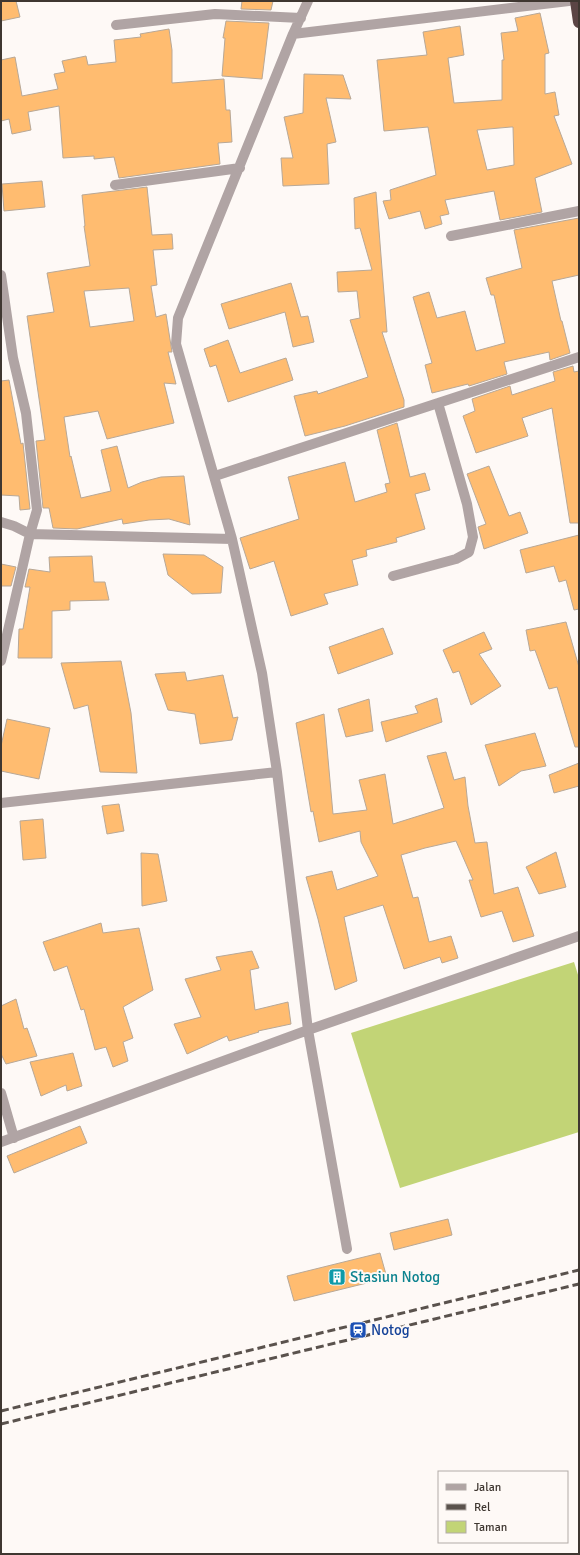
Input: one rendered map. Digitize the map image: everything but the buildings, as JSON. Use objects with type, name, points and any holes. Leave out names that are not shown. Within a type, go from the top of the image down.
[{"type":"highway","points":[[575,4],[579,22]]},
{"type":"street","points":[[308,1],[293,34],[178,318],[176,344],[232,539],[262,673],[277,772],[308,1030],[347,1249]]},
{"type":"street","points":[[293,34],[575,4]]},
{"type":"street","points":[[116,25],[215,14],[301,18]]},
{"type":"street","points":[[115,185],[240,168]]},
{"type":"street","points":[[451,236],[579,211]]},
{"type":"street","points":[[1,275],[13,358],[26,413],[38,510],[30,534],[1,661]]},
{"type":"street","points":[[215,476],[579,357]]},
{"type":"street","points":[[393,576],[456,559],[469,552],[473,537],[467,504],[438,403]]},
{"type":"street","points":[[1,522],[14,526],[30,534],[232,539]]},
{"type":"street","points":[[1,803],[277,772]]},
{"type":"street","points":[[1,1142],[308,1030],[579,936]]},
{"type":"street","points":[[1,1093],[14,1138]]},
{"type":"green space","points":[[574,962],[579,978],[579,1132],[400,1188],[351,1033]]},
{"type":"railway","points":[[1,1411],[579,1270]]},
{"type":"railway","points":[[1,1424],[579,1284]]},
{"type":"place","name":"Stasiun Notog","points":[[337,1277]]},
{"type":"place","name":"Notog","points":[[358,1330]]}]
